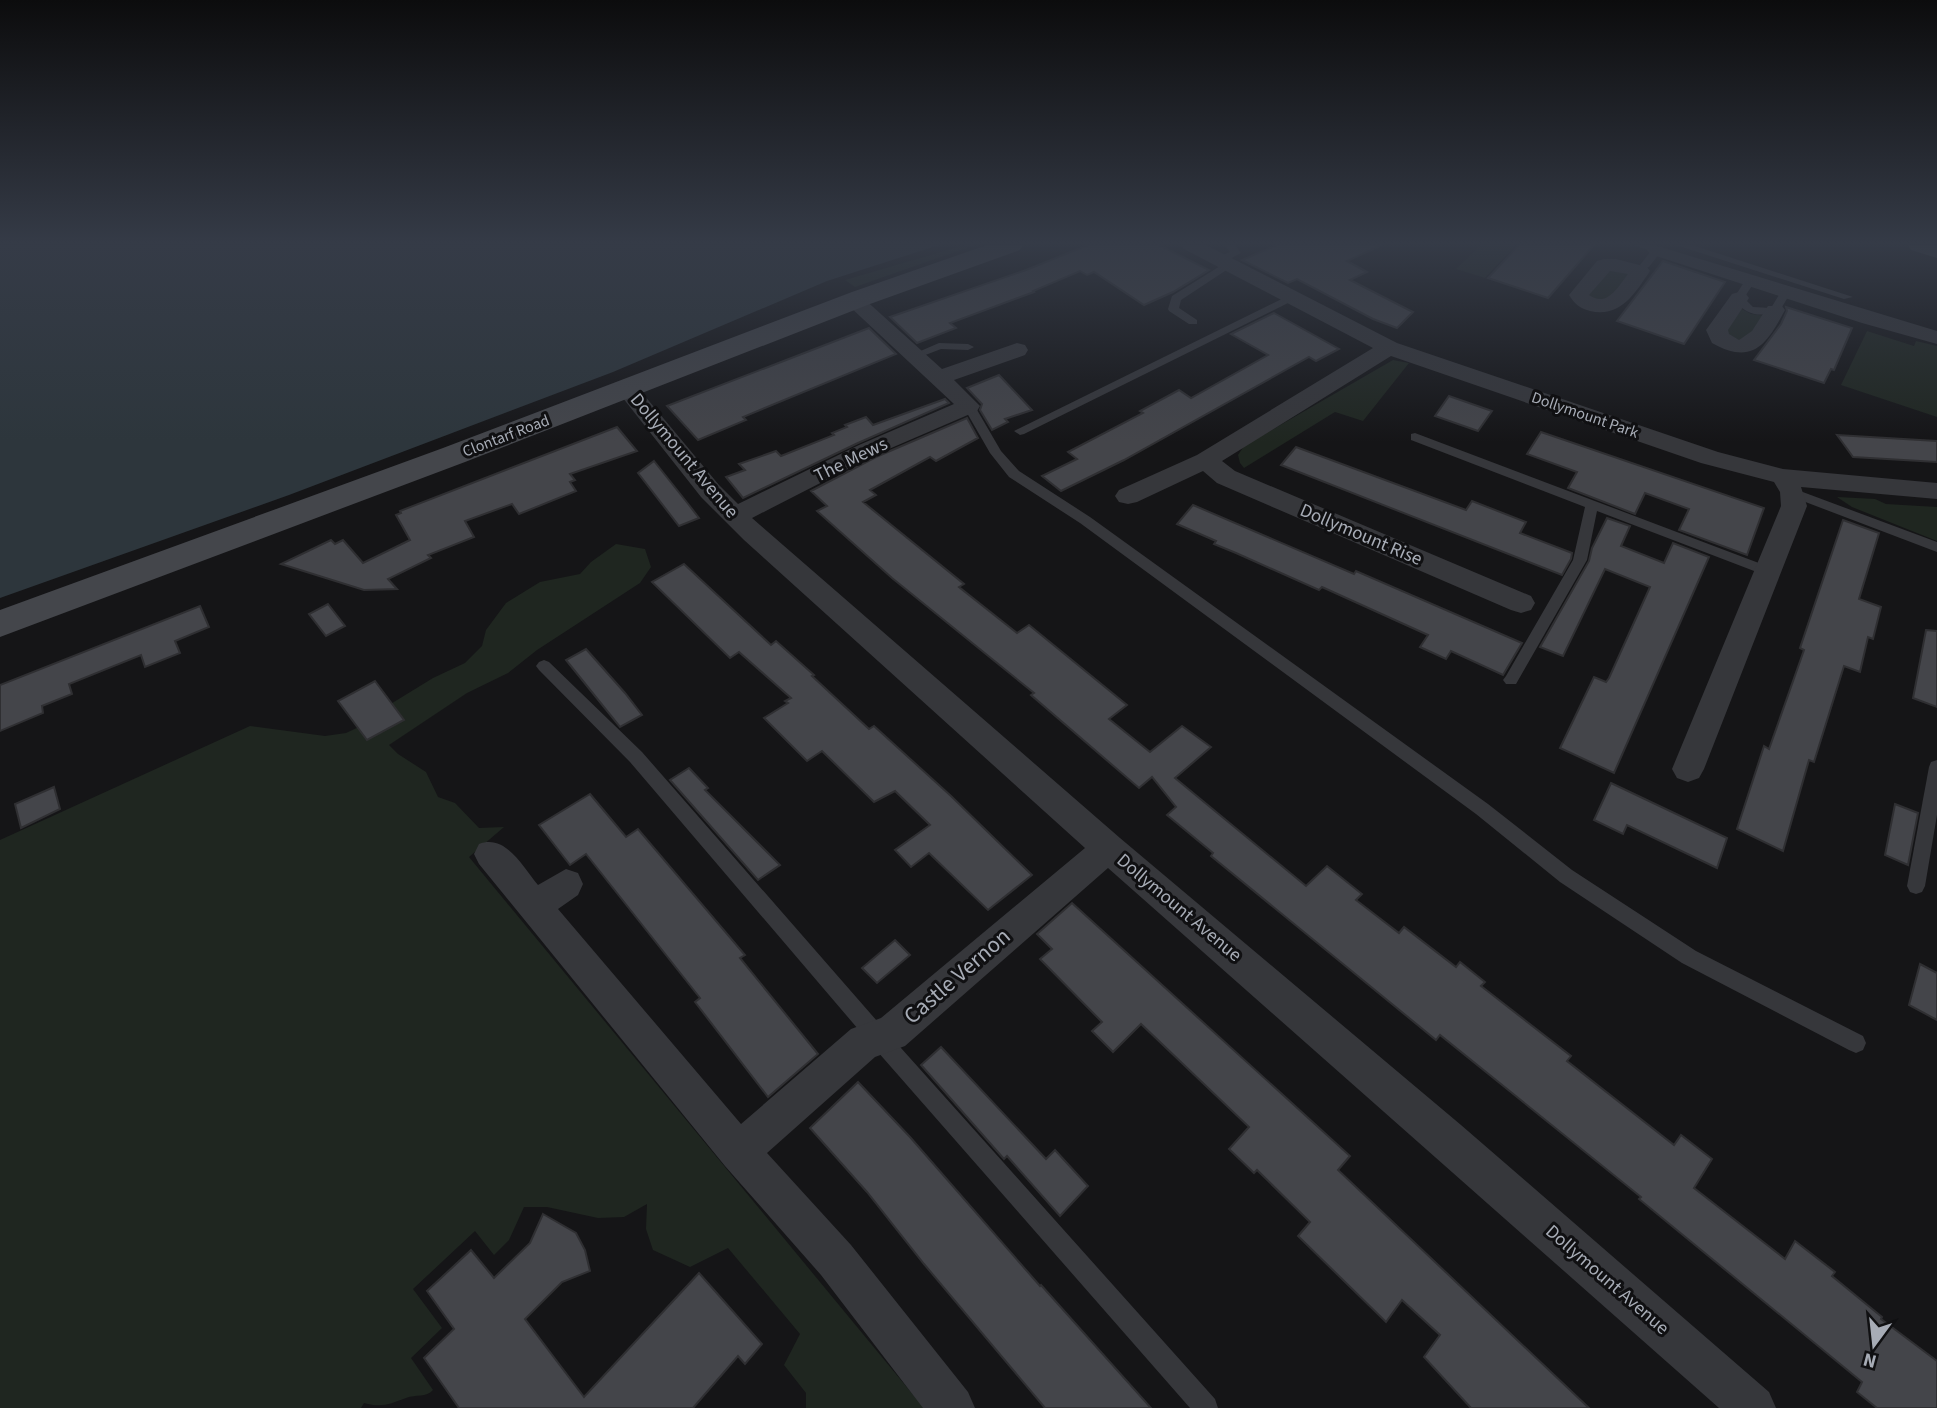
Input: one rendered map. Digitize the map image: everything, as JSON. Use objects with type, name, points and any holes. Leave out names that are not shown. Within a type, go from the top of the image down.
[{"type":"main road","name":"Clontarf Road","points":[[0,624],[454,456],[829,311]]},
{"type":"street","points":[[866,311],[969,406]]},
{"type":"street","name":"Dollymount Park","points":[[1318,311],[1389,348],[1788,485],[1937,491]]},
{"type":"street","points":[[1730,311],[1717,330],[1720,338],[1732,344],[1747,346],[1756,343],[1775,311]]},
{"type":"street","points":[[1822,311],[1937,338]]},
{"type":"street","points":[[1128,496],[1206,460],[1389,348]]},
{"type":"street","points":[[939,378],[1017,349]]},
{"type":"street","name":"Dollymount Avenue","points":[[626,388],[710,491],[735,516],[1108,848],[1447,1139],[1753,1408]]},
{"type":"street","name":"The Mews","points":[[735,516],[867,450],[969,406]]},
{"type":"street","name":"Dollymount Rise","points":[[1206,460],[1226,477],[1521,603]]},
{"type":"street","points":[[1688,769],[1794,506],[1788,485]]},
{"type":"street","name":"Castle Vernon","points":[[739,1152],[864,1042],[892,1033],[1108,848]]},
{"type":"street","points":[[491,855],[739,1152],[836,1260],[952,1408]]},
{"type":"street","points":[[534,907],[566,884]]},
{"type":"lane","points":[[1176,311],[1193,321]]},
{"type":"lane","points":[[1020,431],[1264,311]]},
{"type":"lane","points":[[915,356],[939,346],[968,347]]},
{"type":"lane","points":[[969,406],[996,453],[1014,474],[1085,520],[1449,784],[1566,876],[1689,957],[1856,1043]]},
{"type":"lane","points":[[1415,437],[1767,571]]},
{"type":"lane","points":[[1788,485],[1937,547]]},
{"type":"lane","points":[[1511,680],[1580,560],[1592,505]]},
{"type":"lane","points":[[544,666],[636,757],[877,1036],[1206,1408]]},
{"type":"lane","points":[[1916,886],[1937,767]]},
{"type":"shaded area","points":[[0,311],[757,311],[613,372],[289,495],[0,598]]},
{"type":"shaded area","points":[[1736,311],[1766,316],[1749,342],[1733,341],[1725,328]]},
{"type":"shaded area","points":[[1867,331],[1914,346],[1916,341],[1937,346],[1937,417],[1841,385]]},
{"type":"shaded area","points":[[1393,360],[1409,363],[1363,421],[1335,412],[1244,468],[1240,463],[1238,455],[1244,446]]},
{"type":"shaded area","points":[[1837,497],[1937,507],[1937,541],[1852,507]]},
{"type":"shaded area","points":[[616,544],[645,549],[651,567],[640,583],[537,650],[508,673],[467,693],[389,745],[426,772],[438,797],[455,803],[479,828],[504,827],[469,857],[924,1408],[806,1408],[806,1393],[784,1365],[800,1334],[728,1248],[690,1267],[653,1250],[646,1229],[647,1204],[624,1217],[598,1218],[547,1207],[524,1207],[509,1240],[494,1255],[475,1231],[413,1289],[442,1328],[411,1358],[433,1390],[427,1394],[386,1405],[364,1403],[361,1408],[0,1408],[0,840],[250,726],[325,736],[346,733],[378,718],[389,705],[433,678],[465,663],[482,646],[486,630],[506,603],[540,582],[580,574],[591,562]]},
{"type":"building","points":[[908,311],[983,311],[950,323],[956,328],[917,343],[890,317]]},
{"type":"building","points":[[1357,311],[1413,312],[1397,328]]},
{"type":"building","points":[[1625,311],[1706,311],[1684,344],[1617,321]]},
{"type":"building","points":[[1787,311],[1798,311],[1852,328],[1834,370],[1831,369],[1824,383],[1754,360],[1781,324]]},
{"type":"building","points":[[1274,313],[1339,349],[1316,361],[1309,357],[1124,460],[1061,491],[1042,476],[1077,459],[1068,452],[1143,413],[1140,411],[1179,390],[1191,398],[1268,355],[1231,334]]},
{"type":"building","points":[[869,328],[896,354],[743,417],[746,420],[698,440],[667,406]]},
{"type":"building","points":[[999,375],[1032,410],[1005,419],[1008,422],[992,430],[980,410],[982,404],[967,388]]},
{"type":"building","points":[[1449,396],[1492,411],[1478,431],[1435,416]]},
{"type":"building","points":[[945,399],[949,403],[743,498],[726,477],[745,470],[739,464],[776,451],[781,456],[834,435],[832,433],[847,427],[845,425],[866,417],[873,425]]},
{"type":"building","points":[[967,418],[978,438],[936,461],[930,457],[870,490],[876,495],[863,502],[964,584],[959,587],[1017,633],[1029,625],[1127,705],[1109,719],[1150,752],[1182,726],[1211,747],[1175,778],[1306,886],[1327,866],[1362,894],[1356,900],[1399,933],[1404,927],[1456,967],[1460,962],[1485,982],[1481,986],[1571,1056],[1567,1061],[1674,1145],[1681,1135],[1712,1159],[1694,1188],[1785,1259],[1795,1241],[1835,1272],[1832,1276],[1882,1317],[1881,1319],[1937,1361],[1937,1408],[1877,1408],[1857,1392],[1862,1382],[1639,1199],[1641,1197],[1440,1035],[1436,1040],[1211,856],[1213,853],[1167,815],[1176,807],[1152,777],[1139,788],[1031,695],[1034,693],[892,578],[817,511],[827,506],[811,491],[876,457]]},
{"type":"building","points":[[617,427],[637,451],[570,474],[575,480],[570,482],[576,491],[519,514],[512,504],[465,521],[474,537],[428,555],[431,558],[388,579],[397,589],[364,590],[281,564],[331,540],[335,544],[343,540],[363,563],[410,540],[396,515],[401,513],[400,511]]},
{"type":"building","points":[[1541,432],[1764,508],[1747,555],[1679,530],[1689,509],[1645,493],[1635,514],[1568,488],[1577,472],[1527,454]]},
{"type":"building","points":[[1837,435],[1937,441],[1937,462],[1853,457]]},
{"type":"building","points":[[1296,447],[1466,510],[1472,501],[1526,522],[1520,533],[1572,553],[1571,559],[1562,575],[1281,465]]},
{"type":"building","points":[[654,461],[699,518],[679,526],[638,473]]},
{"type":"building","points":[[1193,505],[1354,574],[1356,571],[1522,643],[1503,675],[1451,651],[1446,659],[1420,647],[1428,635],[1322,587],[1319,590],[1214,544],[1216,541],[1177,524]]},
{"type":"building","points":[[1607,518],[1630,526],[1621,546],[1664,563],[1673,543],[1709,557],[1614,773],[1560,748],[1594,677],[1606,682],[1609,678],[1650,587],[1605,569],[1563,656],[1540,647],[1589,561],[1592,548]]},
{"type":"building","points":[[1843,520],[1879,533],[1859,599],[1881,607],[1873,639],[1868,637],[1860,672],[1844,666],[1814,762],[1809,760],[1783,851],[1737,829],[1764,746],[1769,749],[1804,650],[1800,648]]},
{"type":"building","points":[[684,564],[771,645],[776,641],[869,729],[874,726],[1032,875],[988,910],[929,853],[911,867],[895,850],[930,825],[895,791],[874,802],[822,751],[807,761],[764,718],[788,703],[785,701],[791,698],[739,652],[730,658],[652,582]]},
{"type":"building","points":[[328,604],[345,626],[326,636],[309,614]]},
{"type":"building","points":[[200,606],[209,627],[175,641],[180,653],[145,667],[141,655],[69,684],[72,694],[42,706],[43,713],[0,731],[0,685]]},
{"type":"building","points":[[1926,630],[1937,631],[1937,707],[1913,698]]},
{"type":"building","points":[[586,649],[642,715],[620,727],[566,660]]},
{"type":"building","points":[[375,681],[404,720],[367,740],[338,701]]},
{"type":"building","points":[[689,768],[708,788],[705,790],[780,865],[758,880],[670,780]]},
{"type":"building","points":[[1611,783],[1727,838],[1717,868],[1627,825],[1623,834],[1594,820]]},
{"type":"building","points":[[54,787],[60,809],[21,828],[15,804]]},
{"type":"building","points":[[590,794],[626,837],[638,829],[745,955],[740,958],[818,1054],[768,1097],[695,1002],[700,998],[586,854],[570,865],[539,825]]},
{"type":"building","points":[[1895,804],[1918,813],[1908,865],[1885,855]]},
{"type":"building","points":[[1072,903],[1350,1156],[1338,1170],[1589,1408],[1471,1408],[1424,1357],[1440,1335],[1402,1300],[1386,1322],[1298,1236],[1310,1222],[1257,1170],[1254,1173],[1229,1149],[1249,1127],[1141,1024],[1113,1052],[1092,1031],[1102,1022],[1040,959],[1052,949],[1037,934]]},
{"type":"building","points":[[895,940],[910,955],[877,983],[862,968]]},
{"type":"building","points":[[1920,964],[1937,973],[1937,1020],[1909,1005]]},
{"type":"building","points":[[941,1047],[1046,1159],[1055,1150],[1088,1186],[1060,1216],[1007,1156],[1004,1159],[921,1065]]},
{"type":"building","points":[[858,1082],[1151,1408],[1045,1408],[867,1192],[810,1128]]},
{"type":"building","points":[[543,1214],[576,1233],[585,1250],[590,1271],[562,1282],[525,1319],[584,1397],[699,1273],[762,1344],[745,1364],[738,1356],[693,1408],[459,1408],[424,1358],[454,1329],[427,1291],[471,1250],[494,1278],[530,1243]]}]
